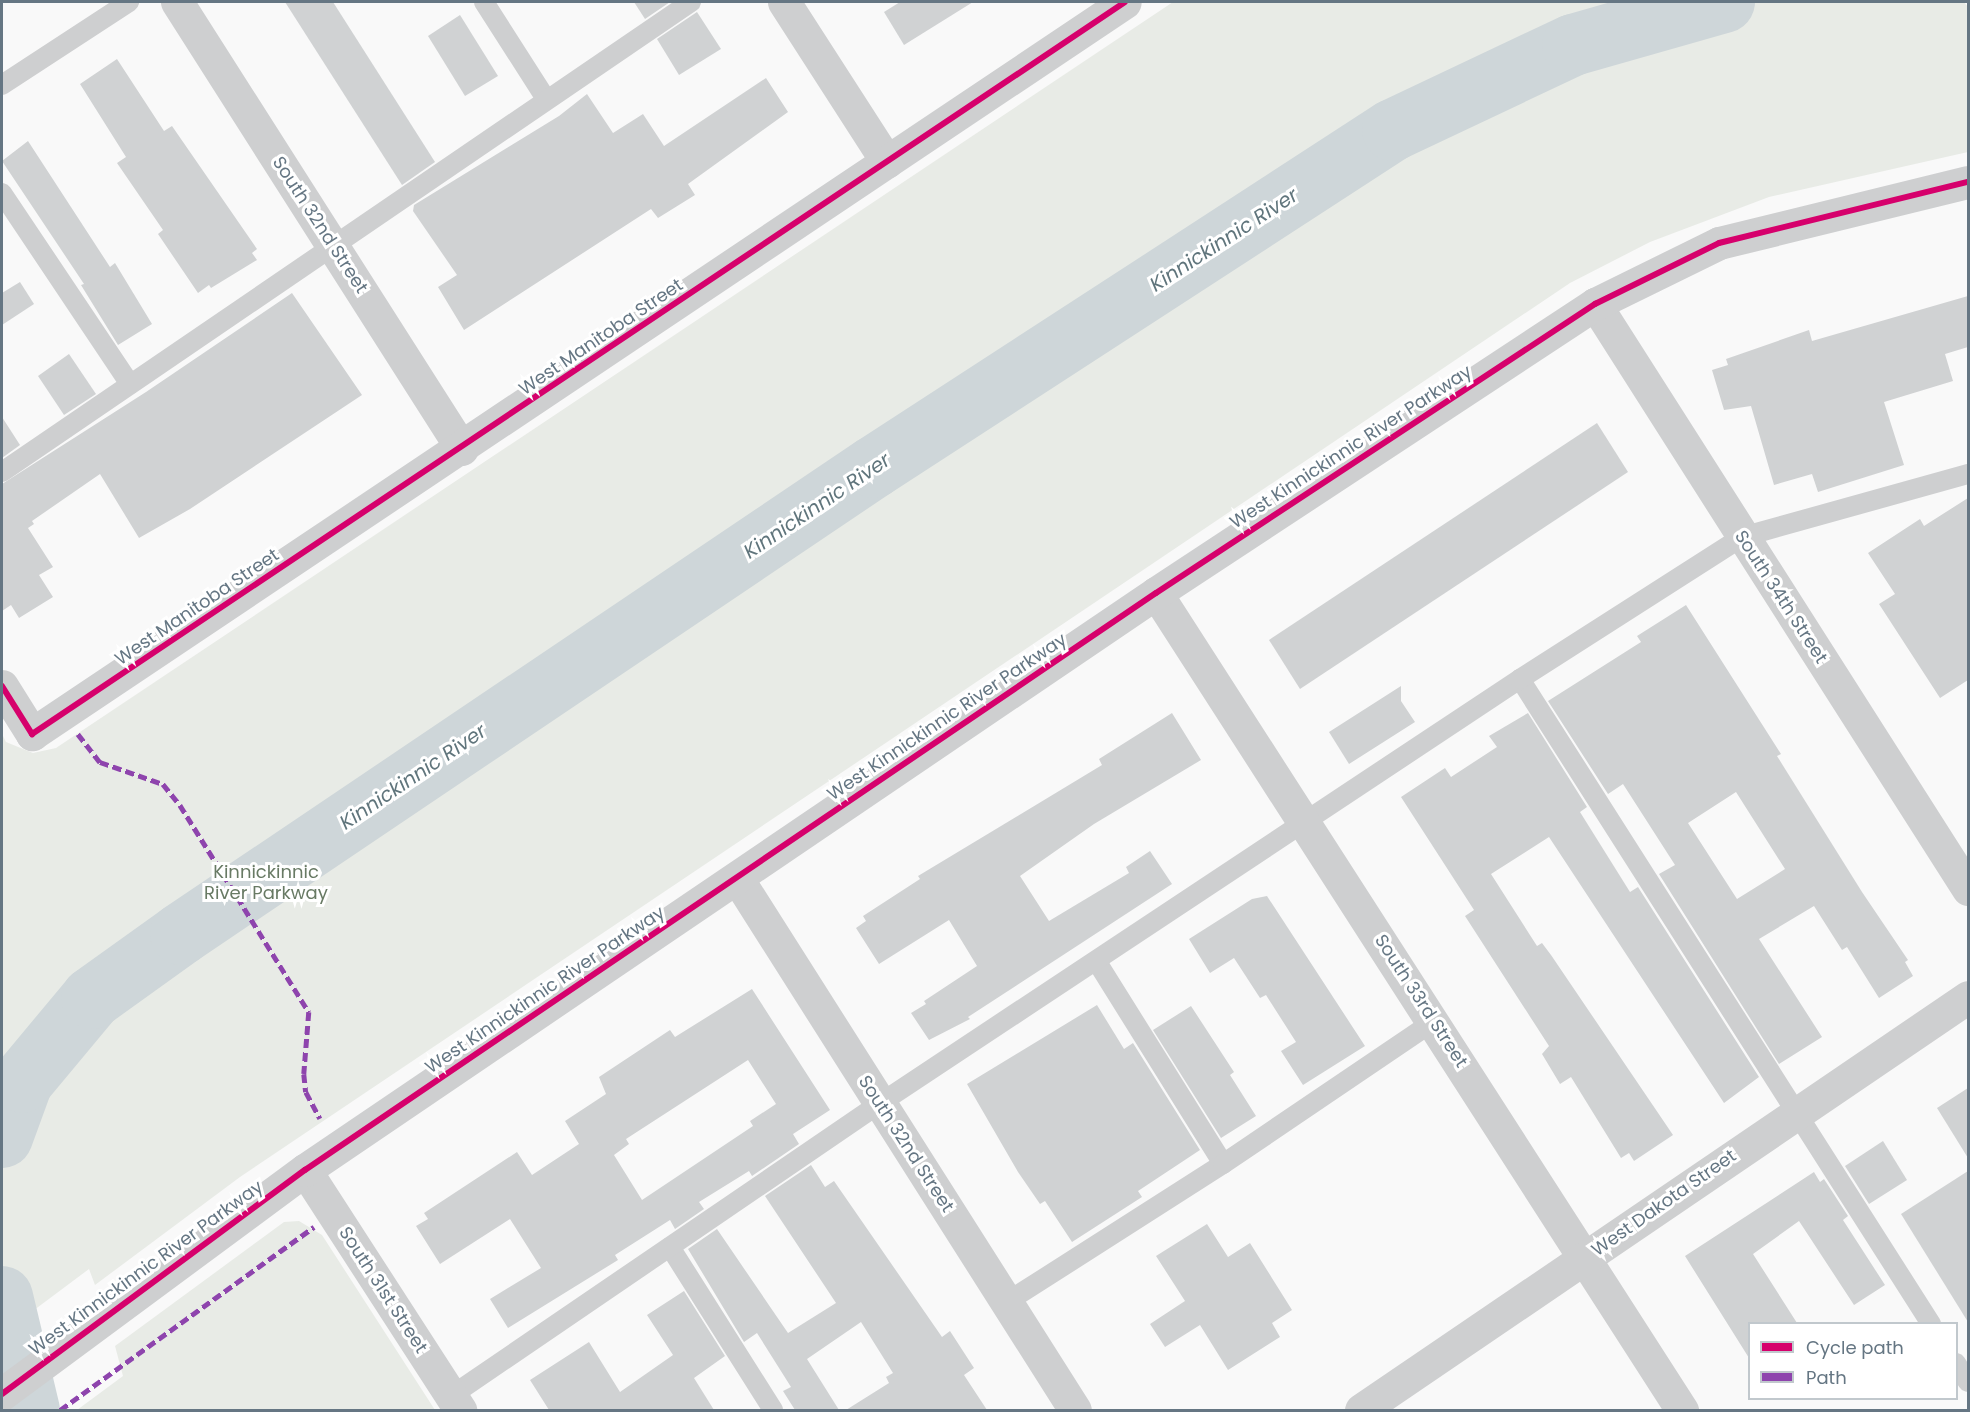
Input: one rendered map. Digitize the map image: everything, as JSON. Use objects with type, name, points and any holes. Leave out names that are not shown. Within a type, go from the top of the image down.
[{"type":"street","name":"South 32nd Street","points":[[177,2],[462,449]]},
{"type":"street","points":[[784,2],[887,162]]},
{"type":"street","name":"West Manitoba Street","points":[[2,686],[32,734],[462,449],[1125,2]]},
{"type":"street","name":"West Kinnickinnic River Parkway","points":[[2,1394],[305,1170],[1156,593],[1595,304],[1719,243],[1968,182]]},
{"type":"street","name":"South 34th Street","points":[[1595,304],[1968,889]]},
{"type":"street","name":"South 33rd Street","points":[[1156,593],[1434,1021],[1682,1410]]},
{"type":"street","name":"South 32nd Street","points":[[736,878],[1075,1410]]},
{"type":"street","name":"West Dakota Street","points":[[1361,1410],[1796,1111],[1968,997]]},
{"type":"street","name":"South 31st Street","points":[[305,1170],[456,1403]]},
{"type":"lane","points":[[2,85],[129,2]]},
{"type":"lane","points":[[484,2],[546,99]]},
{"type":"lane","points":[[2,472],[332,244],[691,2]]},
{"type":"lane","points":[[2,193],[130,384]]},
{"type":"lane","points":[[456,1403],[670,1247],[879,1104],[1520,679],[1742,537],[1968,474]]},
{"type":"lane","points":[[1520,679],[1930,1322]]},
{"type":"lane","points":[[1096,962],[1223,1164]]},
{"type":"lane","points":[[1007,1302],[1223,1164],[1434,1021]]},
{"type":"lane","points":[[670,1247],[773,1410]]},
{"type":"lane","points":[[1958,1366],[1968,1382]]},
{"type":"green space","name":"Kinnickinnic River Parkway","points":[[1173,2],[1964,2],[1968,7],[1968,152],[1769,197],[1650,242],[1570,283],[240,1177],[95,1285],[89,1269],[2,1334],[2,734],[6,742],[33,753],[56,748]]},
{"type":"green space","points":[[299,1221],[322,1235],[435,1410],[77,1410],[123,1376],[115,1346],[284,1222]]},
{"type":"building","points":[[285,2],[333,2],[435,162],[402,185]]},
{"type":"building","points":[[634,2],[670,2],[645,19]]},
{"type":"building","points":[[900,2],[973,2],[904,45],[884,12]]},
{"type":"building","points":[[697,12],[721,49],[679,75],[657,39]]},
{"type":"building","points":[[460,15],[498,76],[465,96],[428,36]]},
{"type":"building","points":[[117,59],[164,131],[172,126],[257,249],[252,253],[257,260],[211,288],[209,285],[198,293],[158,234],[163,230],[117,163],[126,157],[80,84]]},
{"type":"building","points":[[766,78],[788,112],[688,184],[695,195],[658,218],[651,209],[464,330],[438,287],[457,275],[413,211],[414,205],[559,116],[587,94],[613,133],[643,114],[664,146]]},
{"type":"building","points":[[28,141],[110,267],[115,263],[152,324],[118,345],[81,285],[84,284],[2,161]]},
{"type":"building","points":[[20,282],[34,304],[2,325],[2,293]]},
{"type":"building","points":[[292,293],[362,395],[190,509],[139,538],[100,474],[32,521],[34,524],[28,528],[53,567],[39,575],[53,597],[19,618],[11,605],[2,611],[2,484],[146,392]]},
{"type":"building","points":[[1968,296],[1968,347],[1945,354],[1953,381],[1884,402],[1904,465],[1818,492],[1812,474],[1774,485],[1751,406],[1724,410],[1712,370],[1728,365],[1726,359],[1809,330],[1812,341]]},
{"type":"building","points":[[69,354],[96,394],[64,415],[38,376]]},
{"type":"building","points":[[2,417],[20,445],[2,458]]},
{"type":"building","points":[[1597,423],[1628,472],[1300,689],[1269,640]]},
{"type":"building","points":[[1968,498],[1968,680],[1940,698],[1879,604],[1895,594],[1868,553],[1920,519],[1924,526]]},
{"type":"building","points":[[1686,605],[1781,754],[1777,756],[1862,892],[1908,960],[1905,962],[1913,976],[1879,998],[1847,947],[1842,950],[1814,906],[1759,939],[1822,1037],[1779,1064],[1659,874],[1675,865],[1623,784],[1608,794],[1548,701],[1641,642],[1637,636]],"holes":[[[1736,792],[1785,869],[1737,899],[1688,823]]]},
{"type":"building","points":[[1401,686],[1401,701],[1415,722],[1349,764],[1329,732]]},
{"type":"building","points":[[1172,713],[1201,760],[1094,824],[1020,876],[1049,921],[1129,873],[1126,867],[1150,851],[1172,884],[968,1017],[970,1019],[929,1040],[911,1013],[926,1004],[924,1001],[977,966],[949,920],[879,964],[856,928],[866,921],[863,916],[920,879],[918,876],[1102,765],[1099,759]]},
{"type":"building","points":[[1528,713],[1587,807],[1580,812],[1630,892],[1638,887],[1759,1077],[1724,1103],[1549,837],[1491,874],[1537,946],[1542,943],[1551,955],[1673,1135],[1634,1161],[1629,1153],[1621,1158],[1571,1077],[1560,1084],[1542,1054],[1549,1046],[1465,916],[1474,910],[1401,797],[1445,768],[1451,777],[1497,747],[1489,736]]},
{"type":"building","points":[[1267,896],[1365,1046],[1303,1085],[1281,1051],[1296,1042],[1266,995],[1260,998],[1234,958],[1210,973],[1189,939],[1252,899]]},
{"type":"building","points":[[752,989],[830,1110],[793,1134],[799,1144],[752,1176],[749,1171],[699,1202],[704,1209],[675,1229],[670,1220],[615,1255],[618,1260],[508,1328],[490,1299],[541,1268],[510,1219],[440,1264],[416,1226],[428,1219],[424,1213],[517,1152],[532,1175],[579,1144],[565,1121],[606,1094],[599,1077],[670,1030],[675,1037]],"holes":[[[748,1060],[776,1104],[750,1121],[753,1126],[642,1200],[614,1155],[629,1144],[626,1139]]]},
{"type":"building","points":[[1097,1005],[1124,1049],[1133,1043],[1200,1150],[1138,1191],[1142,1197],[1072,1242],[1045,1201],[1040,1204],[1018,1172],[967,1084]]},
{"type":"building","points":[[1191,1006],[1234,1072],[1230,1075],[1256,1116],[1221,1138],[1153,1030]]},
{"type":"building","points":[[1968,1088],[1968,1158],[1937,1108]]},
{"type":"building","points":[[1883,1141],[1907,1180],[1869,1204],[1845,1166]]},
{"type":"building","points":[[811,1165],[825,1187],[834,1181],[942,1337],[950,1331],[974,1368],[964,1375],[987,1410],[846,1410],[889,1383],[886,1377],[893,1373],[861,1322],[807,1359],[839,1410],[795,1410],[783,1391],[791,1387],[757,1333],[744,1342],[688,1249],[717,1229],[788,1333],[836,1303],[765,1196]]},
{"type":"building","points":[[1968,1171],[1968,1322],[1901,1214]]},
{"type":"building","points":[[1814,1172],[1820,1182],[1824,1179],[1848,1216],[1843,1220],[1885,1285],[1854,1305],[1799,1221],[1753,1254],[1796,1322],[1748,1322],[1748,1356],[1685,1256]]},
{"type":"building","points":[[1207,1224],[1228,1257],[1250,1243],[1292,1310],[1272,1323],[1280,1337],[1228,1370],[1200,1325],[1165,1347],[1150,1324],[1185,1301],[1156,1256]]},
{"type":"building","points":[[684,1291],[725,1356],[694,1378],[714,1410],[549,1410],[530,1380],[589,1342],[620,1392],[673,1355],[647,1315]]},
{"type":"waterway","name":"Kinnickinnic River","points":[[2,1137],[22,1082],[92,998],[181,934],[874,467],[1393,130],[1573,45],[1724,2]]},
{"type":"waterway","name":"Kinnickinnic River","points":[[2,1297],[29,1410]]},
{"type":"marked path","points":[[78,734],[100,762],[163,784],[180,805],[309,1012],[304,1074],[306,1092],[320,1118]]},
{"type":"marked path","points":[[60,1410],[314,1227]]},
{"type":"cycle path","points":[[2,686],[32,734],[1125,2]]},
{"type":"cycle path","points":[[2,1394],[305,1170],[1156,593],[1595,304],[1719,243],[1968,182]]}]
